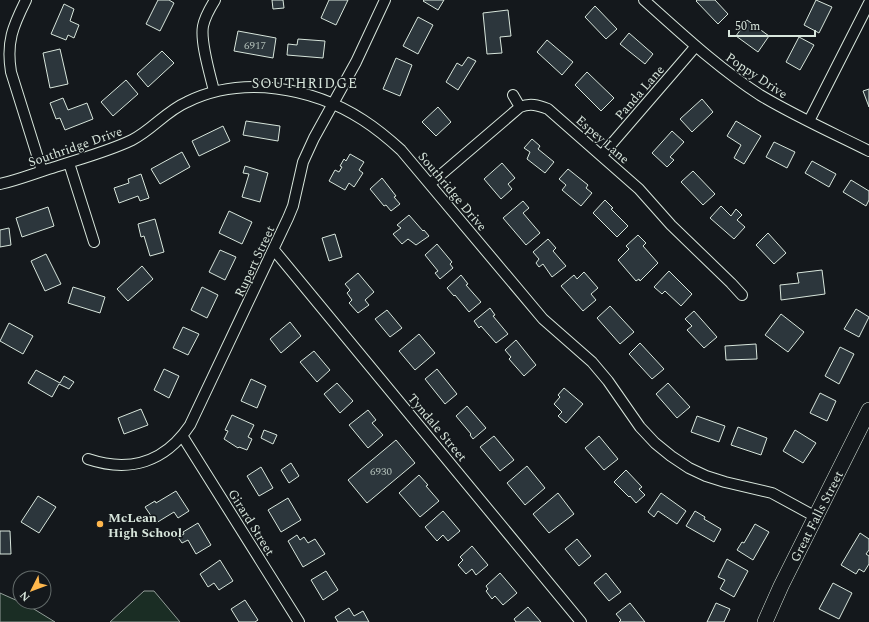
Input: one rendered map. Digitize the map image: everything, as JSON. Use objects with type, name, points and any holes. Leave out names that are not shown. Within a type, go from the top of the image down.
[{"type":"main road","name":"Great Falls Street","points":[[765,622],[781,586],[869,410]]},
{"type":"street","points":[[26,0],[12,29],[8,57],[10,72],[42,171]]},
{"type":"street","points":[[214,91],[202,38],[206,15],[215,0]]},
{"type":"street","name":"Rupert Street","points":[[88,459],[102,464],[117,466],[147,462],[161,455],[172,447],[182,437],[190,425],[274,250],[292,206],[303,162],[314,138],[356,62],[385,0]]},
{"type":"street","name":"Poppy Drive","points":[[644,0],[696,46],[733,76],[760,95],[869,151]]},
{"type":"street","points":[[809,121],[869,3]]},
{"type":"street","name":"Panda Lane","points":[[602,155],[696,46]]},
{"type":"street","name":"Southridge Drive","points":[[0,184],[69,163],[133,140],[168,112],[186,102],[214,91],[238,87],[286,90],[333,104],[362,119],[383,134],[401,150],[543,318],[596,367],[608,381],[640,427],[655,443],[689,468],[725,482],[772,493],[816,517]]},
{"type":"street","points":[[430,184],[520,107],[513,95]]},
{"type":"street","name":"Espey Lane","points":[[520,107],[531,104],[539,105],[548,109],[639,188],[671,226],[742,295]]},
{"type":"street","points":[[69,163],[94,242]]},
{"type":"street","name":"Tyndale Street","points":[[274,250],[581,622]]},
{"type":"street","name":"Girard Street","points":[[182,437],[299,622]]},
{"type":"green space","points":[[144,591],[154,591],[180,622],[110,622]]},
{"type":"green space","points":[[0,593],[12,598],[12,610],[36,610],[55,622],[0,622]]},
{"type":"building","points":[[158,0],[169,0],[174,3],[160,31],[146,24]]},
{"type":"building","points":[[272,0],[283,0],[284,8],[273,9]]},
{"type":"building","points":[[329,0],[348,0],[336,25],[321,18]]},
{"type":"building","points":[[444,0],[438,10],[423,1]]},
{"type":"building","points":[[715,0],[728,14],[718,24],[696,1]]},
{"type":"building","points":[[816,0],[832,7],[819,33],[804,25]]},
{"type":"building","points":[[64,4],[74,9],[70,21],[79,25],[74,38],[68,35],[66,40],[51,34]]},
{"type":"building","points":[[595,6],[617,29],[606,39],[585,17]]},
{"type":"building","points":[[508,10],[511,36],[500,37],[502,53],[487,54],[483,13]]},
{"type":"building","points":[[418,17],[433,25],[418,54],[403,46]]},
{"type":"building","points":[[747,20],[769,36],[758,52],[736,36]]},
{"type":"building","points":[[238,31],[276,38],[273,58],[234,51]]},
{"type":"building","points":[[629,33],[653,54],[645,64],[620,44]]},
{"type":"building","points":[[799,37],[814,45],[800,70],[786,62]]},
{"type":"building","points":[[298,39],[325,41],[323,58],[287,55],[288,44],[297,45]]},
{"type":"building","points":[[547,40],[573,62],[562,75],[537,52]]},
{"type":"building","points":[[60,49],[68,84],[50,88],[43,53]]},
{"type":"building","points":[[162,51],[174,63],[148,87],[137,74]]},
{"type":"building","points":[[468,57],[476,61],[458,90],[446,82],[457,63],[462,66]]},
{"type":"building","points":[[396,58],[412,65],[400,96],[383,89]]},
{"type":"building","points":[[587,72],[614,98],[601,111],[575,85]]},
{"type":"building","points":[[126,80],[138,94],[113,116],[101,102]]},
{"type":"building","points":[[869,89],[869,107],[863,91]]},
{"type":"building","points":[[63,98],[68,110],[87,103],[93,119],[65,130],[60,118],[56,119],[50,103]]},
{"type":"building","points":[[702,99],[713,112],[692,132],[680,119]]},
{"type":"building","points":[[438,107],[451,122],[436,136],[422,122]]},
{"type":"building","points":[[246,121],[280,126],[278,141],[243,135]]},
{"type":"building","points":[[736,121],[761,136],[744,164],[734,158],[741,145],[727,136]]},
{"type":"building","points":[[223,126],[230,141],[199,156],[192,141]]},
{"type":"building","points":[[672,131],[684,142],[670,157],[674,160],[667,167],[652,153]]},
{"type":"building","points":[[532,139],[540,146],[538,149],[554,162],[545,173],[527,159],[530,152],[524,148]]},
{"type":"building","points":[[774,142],[795,152],[787,168],[766,157]]},
{"type":"building","points":[[182,152],[190,167],[160,184],[151,169]]},
{"type":"building","points":[[350,154],[364,162],[359,170],[363,173],[354,187],[349,183],[345,190],[329,181],[335,170],[339,172],[342,167],[340,166],[344,159],[346,161]]},
{"type":"building","points":[[812,161],[836,174],[829,187],[805,173]]},
{"type":"building","points":[[502,163],[515,178],[508,184],[512,189],[501,199],[484,179]]},
{"type":"building","points":[[245,166],[268,173],[260,202],[242,197],[249,174],[243,173]]},
{"type":"building","points":[[568,169],[588,185],[586,188],[592,193],[581,206],[562,190],[566,185],[559,179]]},
{"type":"building","points":[[693,171],[715,194],[703,205],[681,182]]},
{"type":"building","points":[[141,174],[149,198],[140,201],[138,196],[119,203],[114,188],[129,183],[128,179]]},
{"type":"building","points":[[382,178],[396,196],[394,197],[400,204],[391,211],[386,205],[384,206],[370,189]]},
{"type":"building","points":[[851,180],[869,191],[869,200],[866,206],[843,192]]},
{"type":"building","points":[[605,200],[613,208],[611,209],[628,226],[617,237],[593,213]]},
{"type":"building","points":[[523,201],[529,208],[523,213],[540,233],[526,245],[503,218]]},
{"type":"building","points":[[721,206],[731,216],[736,209],[742,215],[737,220],[745,227],[734,239],[710,218]]},
{"type":"building","points":[[48,207],[54,226],[22,237],[16,218]]},
{"type":"building","points":[[229,211],[252,222],[242,244],[219,233]]},
{"type":"building","points":[[409,215],[429,236],[416,245],[408,239],[402,244],[393,234],[401,228],[397,225]]},
{"type":"building","points":[[155,219],[164,252],[150,256],[144,236],[141,237],[138,224]]},
{"type":"building","points":[[9,228],[11,245],[0,247],[0,230]]},
{"type":"building","points":[[768,233],[786,253],[774,264],[756,245]]},
{"type":"building","points":[[335,234],[342,257],[329,261],[322,238]]},
{"type":"building","points":[[638,235],[646,243],[643,246],[658,263],[640,281],[639,279],[636,281],[618,260],[629,249],[626,246]]},
{"type":"building","points":[[548,239],[556,248],[553,251],[566,266],[552,277],[543,264],[539,267],[536,263],[539,259],[533,252]]},
{"type":"building","points":[[437,244],[452,262],[450,264],[453,268],[440,279],[435,273],[438,271],[425,255]]},
{"type":"building","points":[[220,250],[236,257],[225,280],[209,272]]},
{"type":"building","points":[[46,254],[61,284],[45,291],[31,261]]},
{"type":"building","points":[[142,266],[153,279],[128,301],[117,289]]},
{"type":"building","points":[[822,270],[825,294],[781,300],[780,285],[799,283],[797,273]]},
{"type":"building","points":[[669,271],[692,294],[681,306],[665,291],[662,294],[654,287]]},
{"type":"building","points":[[584,272],[598,288],[591,294],[596,300],[583,311],[561,286],[574,275],[577,279]]},
{"type":"building","points":[[358,273],[374,292],[365,300],[369,305],[358,313],[349,303],[352,300],[347,293],[350,290],[345,284]]},
{"type":"building","points":[[461,275],[468,284],[466,285],[481,302],[469,312],[447,288]]},
{"type":"building","points":[[73,287],[105,297],[100,313],[68,303]]},
{"type":"building","points":[[202,287],[218,295],[207,318],[191,310]]},
{"type":"building","points":[[610,306],[634,332],[620,344],[597,318]]},
{"type":"building","points":[[490,308],[495,315],[493,316],[508,334],[496,343],[481,326],[479,328],[474,321]]},
{"type":"building","points":[[856,309],[869,317],[859,337],[844,329]]},
{"type":"building","points":[[387,310],[402,328],[390,337],[375,319]]},
{"type":"building","points":[[694,311],[717,337],[704,348],[687,330],[692,326],[685,319]]},
{"type":"building","points":[[781,314],[804,332],[788,352],[765,335]]},
{"type":"building","points":[[290,322],[301,336],[281,353],[270,339]]},
{"type":"building","points":[[9,323],[33,336],[23,354],[0,341]]},
{"type":"building","points":[[183,327],[199,334],[188,355],[173,348]]},
{"type":"building","points":[[419,334],[435,353],[415,370],[399,351]]},
{"type":"building","points":[[516,340],[536,365],[524,376],[509,359],[511,357],[505,350]]},
{"type":"building","points":[[640,343],[664,369],[652,379],[629,354]]},
{"type":"building","points":[[756,344],[757,359],[726,360],[725,346]]},
{"type":"building","points":[[840,347],[854,354],[839,384],[825,376]]},
{"type":"building","points":[[314,351],[330,370],[317,382],[300,362]]},
{"type":"building","points":[[164,369],[179,376],[169,398],[154,390]]},
{"type":"building","points":[[437,369],[457,394],[445,404],[425,379]]},
{"type":"building","points":[[36,370],[60,383],[64,376],[74,382],[69,389],[59,384],[52,397],[28,383]]},
{"type":"building","points":[[251,379],[266,386],[257,408],[241,401]]},
{"type":"building","points":[[337,383],[353,401],[340,413],[324,394]]},
{"type":"building","points":[[668,383],[690,407],[677,418],[656,394]]},
{"type":"building","points":[[564,388],[583,404],[566,423],[558,416],[562,412],[554,404],[560,397],[558,395]]},
{"type":"building","points":[[820,393],[836,401],[827,421],[810,413]]},
{"type":"building","points":[[467,406],[486,428],[473,439],[470,435],[471,434],[456,416]]},
{"type":"building","points":[[141,409],[148,425],[124,434],[118,418]]},
{"type":"building","points":[[368,410],[376,420],[372,423],[383,435],[368,448],[349,425]]},
{"type":"building","points":[[232,415],[254,425],[248,437],[252,439],[247,450],[238,448],[224,439],[228,431],[225,430]]},
{"type":"building","points":[[697,416],[725,426],[719,442],[691,432]]},
{"type":"building","points":[[738,427],[767,438],[761,455],[731,445]]},
{"type":"building","points":[[264,430],[277,435],[273,444],[261,438]]},
{"type":"building","points":[[795,430],[816,443],[803,463],[783,451]]},
{"type":"building","points":[[494,436],[514,460],[500,471],[480,447]]},
{"type":"building","points":[[599,436],[618,459],[604,470],[585,448]]},
{"type":"building","points":[[396,440],[415,463],[367,503],[348,480]]},
{"type":"building","points":[[291,463],[299,476],[289,483],[281,470]]},
{"type":"building","points":[[527,466],[545,488],[525,505],[507,483]]},
{"type":"building","points":[[261,467],[273,488],[259,496],[247,476]]},
{"type":"building","points":[[626,470],[642,487],[639,489],[645,495],[636,503],[614,482]]},
{"type":"building","points":[[419,475],[439,501],[420,517],[399,493]]},
{"type":"building","points":[[176,491],[189,511],[178,518],[174,512],[156,523],[145,507],[155,501],[156,503]]},
{"type":"building","points":[[558,493],[574,514],[549,533],[533,514]]},
{"type":"building","points":[[661,493],[686,511],[677,524],[658,511],[654,517],[648,512]]},
{"type":"building","points":[[38,496],[56,507],[39,533],[21,522]]},
{"type":"building","points":[[288,498],[301,520],[281,532],[268,510]]},
{"type":"building","points":[[443,511],[460,531],[448,541],[443,535],[437,541],[425,527]]},
{"type":"building","points":[[695,511],[705,517],[704,519],[721,529],[714,542],[686,526]]},
{"type":"building","points":[[198,523],[211,545],[196,554],[188,540],[182,543],[178,537],[184,534],[183,532]]},
{"type":"building","points":[[755,524],[769,532],[753,560],[737,550],[742,542],[744,543]]},
{"type":"building","points":[[0,531],[10,531],[11,554],[0,554]]},
{"type":"building","points":[[860,533],[869,539],[869,550],[866,554],[869,556],[869,564],[864,572],[859,569],[856,574],[841,565]]},
{"type":"building","points":[[297,535],[300,540],[304,537],[308,543],[315,539],[325,554],[303,567],[288,541]]},
{"type":"building","points":[[577,539],[591,556],[579,566],[565,549]]},
{"type":"building","points":[[472,546],[488,565],[476,575],[472,569],[466,574],[458,565],[463,560],[460,557]]},
{"type":"building","points":[[727,559],[748,571],[734,597],[720,589],[725,580],[718,577]]},
{"type":"building","points":[[220,560],[233,581],[219,590],[214,583],[208,587],[200,574]]},
{"type":"building","points":[[326,571],[338,590],[323,600],[311,580]]},
{"type":"building","points":[[500,573],[517,593],[503,605],[495,596],[492,599],[486,591],[488,589],[486,586]]},
{"type":"building","points":[[606,573],[621,592],[609,601],[594,583]]},
{"type":"building","points":[[833,583],[852,593],[839,619],[819,609]]},
{"type":"building","points":[[245,600],[258,620],[255,622],[239,622],[231,609]]},
{"type":"building","points":[[630,603],[645,622],[619,622],[621,620],[616,614]]},
{"type":"building","points":[[716,603],[730,609],[724,622],[707,622]]},
{"type":"building","points":[[528,607],[541,622],[516,622],[514,619]]},
{"type":"building","points":[[349,608],[354,616],[363,611],[369,622],[338,622],[335,617]]},
{"type":"place","name":"McLean High School","points":[[100,524]]},
{"type":"district","name":"SOUTHRIDGE","points":[[305,83]]}]
